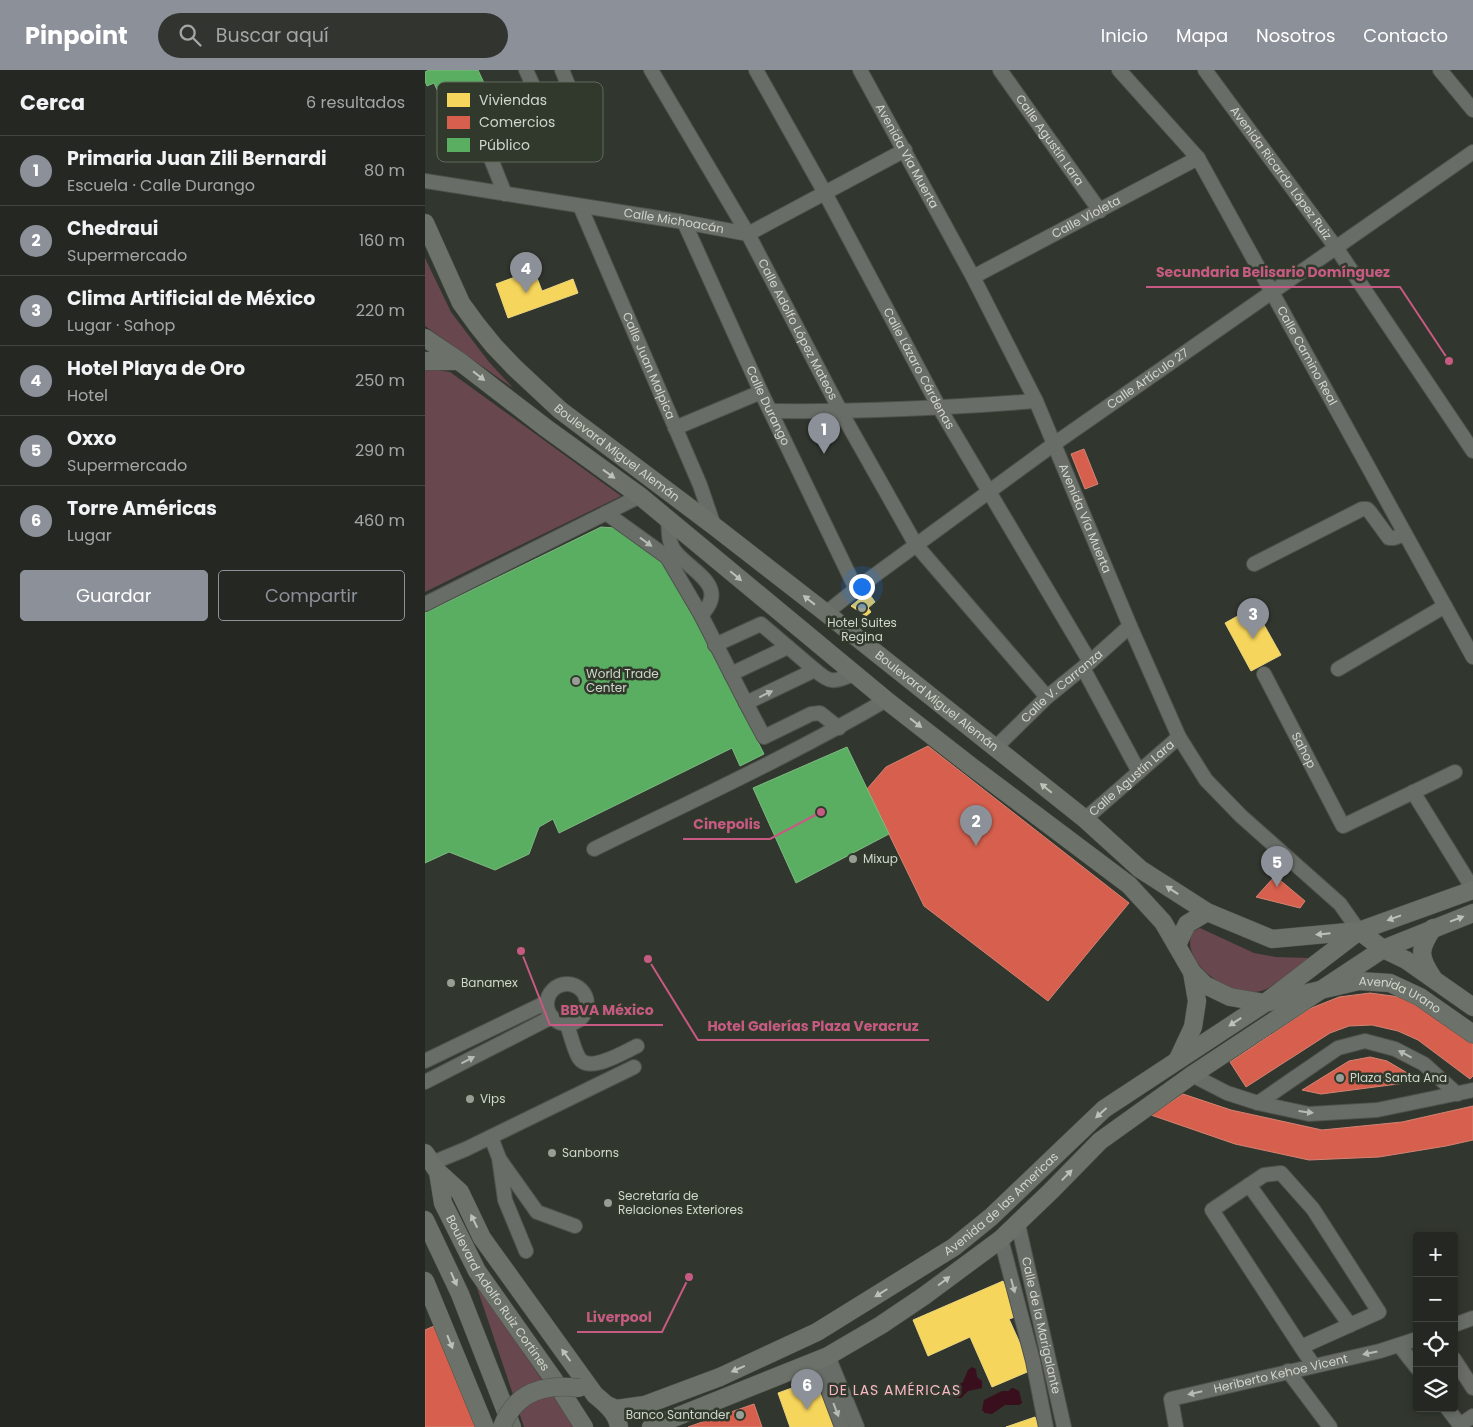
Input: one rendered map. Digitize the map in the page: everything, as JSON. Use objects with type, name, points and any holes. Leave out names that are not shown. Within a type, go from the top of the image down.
[{"type":"main road","name":"Boulevard Miguel Alemán","points":[[425,223],[461,303],[501,354],[559,410],[826,613],[1085,819],[1141,869],[1207,912],[1272,939],[1359,931]]},
{"type":"main road","name":"Boulevard Miguel Alemán","points":[[425,338],[459,361],[546,428],[640,496],[886,700],[1129,885],[1163,922],[1192,972],[1205,985],[1230,997],[1265,1003],[1321,989]]},
{"type":"main road","points":[[425,360],[459,361]]},
{"type":"main road","points":[[1359,931],[1473,890]]},
{"type":"main road","points":[[1177,945],[1187,924],[1207,912]]},
{"type":"main road","name":"Avenida de las Americas","points":[[651,1427],[823,1359],[881,1325],[925,1296],[1001,1239],[1100,1141],[1191,1074],[1383,949],[1473,913]]},
{"type":"main road","points":[[1433,928],[1425,940],[1421,951],[1424,965],[1435,980]]},
{"type":"main road","points":[[1359,931],[1383,949]]},
{"type":"main road","name":"Avenida de las Americas","points":[[502,1427],[505,1417],[516,1404],[529,1393],[545,1387],[562,1385],[594,1396],[616,1409],[645,1405],[729,1373],[817,1332],[954,1247],[991,1217],[1104,1109],[1265,1003],[1359,931]]},
{"type":"main road","name":"Avenida Urano","points":[[1383,949],[1406,960],[1473,1007]]},
{"type":"main road","points":[[1178,1059],[1193,1027],[1197,1001],[1192,972]]},
{"type":"main road","name":"Avenida Urano","points":[[1321,989],[1359,981],[1390,983],[1419,997],[1473,1034]]},
{"type":"main road","points":[[1204,1043],[1215,1059]]},
{"type":"main road","points":[[432,1163],[460,1192],[482,1238],[594,1396],[619,1422],[619,1427]]},
{"type":"main road","name":"Boulevard Adolfo Ruiz Cortines","points":[[432,1163],[443,1203],[477,1271],[584,1427]]},
{"type":"main road","name":"Boulevard Adolfo Ruiz Cortines","points":[[425,1220],[460,1294],[512,1427]]},
{"type":"main road","points":[[910,1274],[925,1296]]},
{"type":"main road","points":[[425,1283],[485,1427]]},
{"type":"street","points":[[526,70],[531,82]]},
{"type":"street","points":[[562,70],[567,82]]},
{"type":"street","name":"Calle Adolfo López Mateos","points":[[651,70],[748,234],[841,412],[917,545],[1047,697]]},
{"type":"street","name":"Calle Lázaro Cárdenas","points":[[756,70],[825,193],[940,409],[989,491],[1087,665],[1139,772]]},
{"type":"street","name":"Avenida Vía Muerta","points":[[860,70],[973,277],[1036,401],[1179,737],[1207,780],[1241,816],[1340,904],[1359,931]]},
{"type":"street","name":"Calle Agustín Lara","points":[[1000,70],[1100,211]]},
{"type":"street","name":"Calle Camino Real","points":[[1119,70],[1198,158],[1473,657]]},
{"type":"street","name":"Avenida Ricardo López Ruiz","points":[[1205,70],[1337,249],[1473,450]]},
{"type":"street","points":[[1440,70],[1473,110]]},
{"type":"street","points":[[748,234],[905,150]]},
{"type":"street","name":"Calle Artículo 27","points":[[826,613],[1054,444],[1337,249],[1473,152]]},
{"type":"street","name":"Calle Violeta","points":[[973,277],[1198,158]]},
{"type":"street","points":[[492,162],[505,194]]},
{"type":"street","name":"Calle Michoacán","points":[[425,181],[748,234]]},
{"type":"street","name":"Calle Juan Malpica","points":[[580,206],[701,485],[714,526]]},
{"type":"street","name":"Calle Durango","points":[[684,222],[761,392],[856,589]]},
{"type":"street","points":[[675,428],[761,392]]},
{"type":"street","points":[[771,411],[841,412],[940,409],[1036,401]]},
{"type":"street","points":[[425,604],[640,496]]},
{"type":"street","points":[[1254,564],[1367,508],[1389,538],[1405,534]]},
{"type":"street","points":[[606,513],[667,557],[701,615],[764,737],[811,714],[820,713],[839,728]]},
{"type":"street","points":[[668,520],[670,543],[675,551],[708,582],[711,598],[706,610],[701,615]]},
{"type":"street","points":[[1338,670],[1445,606]]},
{"type":"street","points":[[715,644],[761,624],[825,679],[835,681],[854,674]]},
{"type":"street","name":"Calle V. Carranza","points":[[995,748],[1047,697],[1131,626]]},
{"type":"street","points":[[731,674],[788,647]]},
{"type":"street","points":[[746,703],[815,670]]},
{"type":"street","name":"Sahop","points":[[1264,674],[1343,826],[1413,792]]},
{"type":"street","points":[[594,849],[839,728],[886,700]]},
{"type":"street","name":"Calle Agustín Lara","points":[[1085,819],[1179,737]]},
{"type":"street","points":[[1455,772],[1413,792],[1473,890]]},
{"type":"street","points":[[561,985],[572,985],[581,991],[586,1001],[585,1012],[578,1020],[567,1024],[562,1023],[549,1013],[547,1002],[552,992],[561,985]]},
{"type":"street","points":[[425,1061],[547,1002]]},
{"type":"street","points":[[425,1082],[552,1017]]},
{"type":"street","points":[[567,1024],[579,1058],[586,1064],[595,1065],[637,1046]]},
{"type":"street","points":[[1259,1103],[1338,1048],[1365,1041],[1395,1049],[1424,1064],[1457,1094]]},
{"type":"street","points":[[432,1163],[491,1137],[634,1067]]},
{"type":"street","points":[[1191,1074],[1227,1093],[1259,1103],[1309,1114],[1377,1110],[1473,1090]]},
{"type":"street","points":[[491,1137],[499,1158],[505,1200],[526,1251]]},
{"type":"street","points":[[499,1158],[537,1212],[575,1226]]},
{"type":"street","points":[[1301,1347],[1379,1312],[1313,1209],[1281,1173],[1264,1175],[1212,1210],[1301,1347],[1314,1366]]},
{"type":"street","points":[[1249,1185],[1350,1325]]},
{"type":"street","name":"Calle de la Marigalante","points":[[1018,1224],[1064,1427]]},
{"type":"street","name":"Calle de la Marigalante","points":[[1001,1239],[1033,1361],[1047,1427]]},
{"type":"street","points":[[1458,1324],[1473,1318]]},
{"type":"street","name":"Heriberto Kehoe Vicent","points":[[1176,1427],[1171,1399],[1380,1351],[1413,1340]]},
{"type":"street","points":[[1399,1345],[1416,1367]]},
{"type":"street","points":[[1033,1361],[1049,1358]]},
{"type":"street","points":[[823,1359],[842,1427]]},
{"type":"street","points":[[823,1359],[857,1427]]},
{"type":"street","points":[[1458,1365],[1473,1388]]},
{"type":"street","points":[[1288,1371],[1329,1427]]},
{"type":"street","points":[[1450,1412],[1459,1425],[1473,1416]]},
{"type":"shaded area","points":[[425,258],[451,312],[489,362],[513,388],[425,326]]},
{"type":"shaded area","points":[[425,368],[450,372],[621,496],[425,592]]},
{"type":"shaded area","points":[[1200,928],[1254,953],[1276,957],[1309,958],[1310,960],[1266,989],[1252,992],[1239,990],[1212,978],[1201,968],[1194,957],[1190,944],[1192,932]]},
{"type":"shaded area","points":[[475,1282],[574,1427],[524,1427]]},
{"type":"shaded area","points":[[972,1367],[976,1369],[977,1377],[982,1381],[982,1388],[968,1391],[961,1398],[954,1398],[951,1392],[952,1389],[963,1382],[968,1370]]},
{"type":"shaded area","points":[[1013,1388],[1019,1391],[1022,1403],[1019,1405],[1005,1405],[992,1414],[985,1413],[982,1410],[984,1400]]},
{"type":"building: Viviendas","points":[[534,270],[542,291],[573,279],[578,293],[508,318],[496,284]]},
{"type":"building: Viviendas","points":[[868,592],[875,602],[868,608],[871,612],[866,616],[851,606]]},
{"type":"building: Viviendas","points":[[1254,607],[1281,655],[1251,671],[1225,623]]},
{"type":"building: Viviendas","points":[[1003,1281],[1018,1316],[1009,1319],[1032,1370],[992,1387],[970,1337],[928,1356],[913,1320]]},
{"type":"building: Viviendas","points":[[817,1379],[836,1427],[790,1427],[778,1393]]},
{"type":"building: Viviendas","points":[[1035,1417],[1039,1427],[1006,1427]]},
{"type":"building: Comercios","points":[[1084,449],[1098,484],[1085,489],[1071,454]]},
{"type":"building: Comercios","points":[[928,746],[1129,903],[1048,1001],[924,906],[867,789],[886,767]]},
{"type":"building: Comercios","points":[[1275,876],[1305,901],[1300,908],[1256,897]]},
{"type":"building: Comercios","points":[[1370,993],[1400,997],[1433,1011],[1473,1041],[1473,1076],[1470,1079],[1418,1040],[1398,1031],[1372,1025],[1349,1026],[1330,1033],[1246,1087],[1230,1062],[1309,1009],[1339,997]]},
{"type":"building: Comercios","points":[[1370,1057],[1387,1061],[1421,1081],[1321,1094],[1302,1090],[1349,1061]]},
{"type":"building: Comercios","points":[[1183,1094],[1231,1110],[1322,1130],[1402,1122],[1473,1106],[1473,1140],[1379,1157],[1309,1160],[1235,1144],[1151,1115]]},
{"type":"building: Comercios","points":[[441,1323],[479,1427],[425,1427],[425,1330]]},
{"type":"building: Comercios","name":"Banco Santander","points":[[754,1404],[762,1427],[688,1427]]},
{"type":"building: Público","points":[[429,70],[478,70],[484,82],[437,82],[437,90],[434,83],[427,86],[425,72]]},
{"type":"building: Público","name":"World Trade Center","points":[[601,527],[615,528],[668,565],[764,754],[740,766],[732,748],[559,833],[553,819],[539,827],[529,854],[495,870],[449,852],[425,863],[425,613]]},
{"type":"building: Público","points":[[847,747],[889,834],[796,883],[753,788]]},
{"type":"place","name":"Hotel Playa de Oro","points":[[526,293]]},
{"type":"place","name":"Secundaria Belisario Domínguez","points":[[1449,361]]},
{"type":"place","name":"Primaria Juan Zili Bernardi","points":[[824,454]]},
{"type":"place","name":"Hotel Suites Regina","points":[[862,608]]},
{"type":"place","name":"Clima Artificial de México","points":[[1253,639]]},
{"type":"place","name":"World Trade Center","points":[[576,681]]},
{"type":"place","name":"Cinepolis","points":[[821,812]]},
{"type":"place","name":"Chedraui","points":[[976,846]]},
{"type":"place","name":"Mixup","points":[[853,859]]},
{"type":"place","name":"Oxxo","points":[[1277,887]]},
{"type":"place","name":"BBVA México","points":[[521,951]]},
{"type":"place","name":"Hotel Galerías Plaza Veracruz","points":[[648,959]]},
{"type":"place","name":"Banamex","points":[[451,983]]},
{"type":"place","name":"Plaza Santa Ana","points":[[1340,1078]]},
{"type":"place","name":"Vips","points":[[470,1099]]},
{"type":"place","name":"Sanborns","points":[[552,1153]]},
{"type":"place","name":"Secretaría de Relaciones Exteriores","points":[[608,1203]]},
{"type":"place","name":"Liverpool","points":[[689,1277]]},
{"type":"place","name":"Torre Américas","points":[[807,1410]]},
{"type":"place","name":"Banco Santander","points":[[740,1415]]},
{"type":"district","name":"DE LAS AMÉRICAS","points":[[895,1390]]}]
